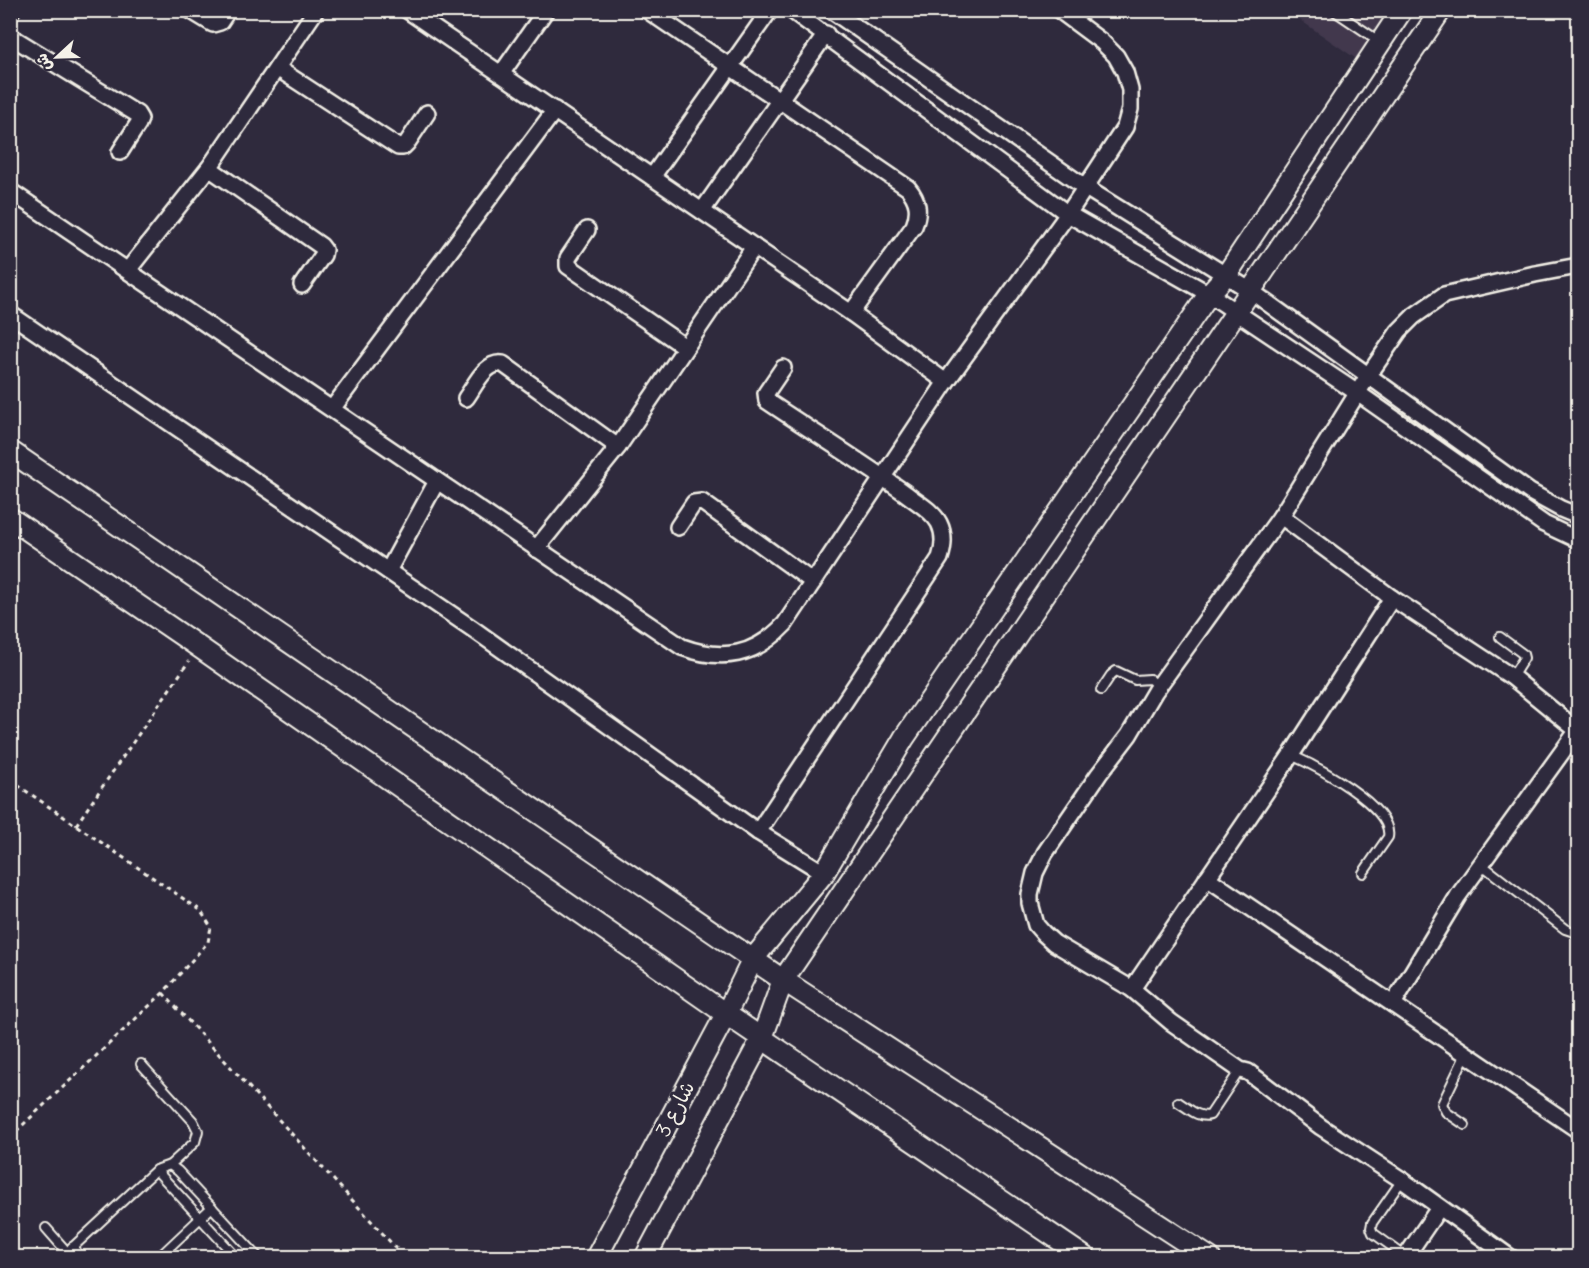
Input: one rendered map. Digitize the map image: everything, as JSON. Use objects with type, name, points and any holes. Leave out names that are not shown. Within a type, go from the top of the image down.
[{"type":"street","points":[[190,10],[213,24],[220,22],[228,10]]},
{"type":"street","points":[[128,270],[209,168],[316,10]]},
{"type":"street","points":[[407,10],[851,312],[946,382]]},
{"type":"street","points":[[501,74],[546,10]]},
{"type":"street","points":[[647,10],[908,188],[914,196],[918,206],[918,216],[909,235],[851,312]]},
{"type":"street","points":[[652,177],[770,10]]},
{"type":"street","points":[[791,10],[1068,214],[1209,294],[1359,394],[1544,524],[1578,540]]},
{"type":"street","points":[[831,10],[1086,188],[1227,274],[1530,492],[1561,510],[1578,516]]},
{"type":"street","points":[[10,191],[682,647],[713,656],[729,655],[760,645],[774,636],[785,624],[946,382],[1068,214],[1125,127],[1130,109],[1130,90],[1125,72],[1116,56],[1102,42],[1059,10]]},
{"type":"street","name":"شارع 3","points":[[596,1257],[753,959],[824,873],[904,738],[1209,294],[1227,274],[1402,10]]},
{"type":"street","points":[[645,1257],[762,1038],[783,980],[1441,10]]},
{"type":"street","points":[[702,211],[826,34]]},
{"type":"street","points":[[10,36],[137,114],[140,119],[138,124],[120,152]]},
{"type":"street","points":[[276,68],[398,147],[403,147],[407,143],[427,113]]},
{"type":"street","points":[[332,409],[555,110]]},
{"type":"street","points":[[209,168],[321,246],[324,250],[323,255],[302,285]]},
{"type":"street","points":[[587,230],[568,258],[568,266],[685,347]]},
{"type":"street","points":[[536,549],[618,447],[754,247]]},
{"type":"street","points":[[1511,1257],[1402,1180],[1321,1127],[1248,1072],[1240,1070],[1171,1022],[1132,989],[1054,943],[1036,925],[1030,894],[1035,873],[1045,853],[1099,774],[1129,735],[1155,691],[1281,516],[1359,394],[1368,376],[1399,331],[1414,316],[1444,295],[1578,266]]},
{"type":"street","points":[[10,314],[473,629],[758,832],[824,873]]},
{"type":"street","points":[[466,398],[488,368],[495,363],[503,364],[618,447]]},
{"type":"street","points":[[758,832],[940,558],[944,547],[944,535],[933,514],[883,477],[767,401],[766,393],[783,368]]},
{"type":"street","points":[[10,451],[783,980],[1210,1257]]},
{"type":"street","points":[[388,571],[437,481]]},
{"type":"street","points":[[678,527],[694,503],[702,502],[813,582]]},
{"type":"street","points":[[1281,516],[1392,598],[1512,676],[1578,730],[1458,896],[1394,1004]]},
{"type":"street","points":[[10,518],[726,1014],[1086,1257]]},
{"type":"street","points":[[1132,989],[1291,755],[1392,598]]},
{"type":"street","points":[[1207,878],[1574,1127],[1578,1110]]},
{"type":"street","points":[[1406,1257],[1439,1208]]},
{"type":"lane","points":[[1333,10],[1374,39],[1381,41]]},
{"type":"lane","points":[[1500,637],[1521,651],[1524,656],[1512,676]]},
{"type":"lane","points":[[1101,690],[1116,671],[1135,680],[1150,679],[1154,683],[1155,691]]},
{"type":"lane","points":[[1291,755],[1315,766],[1365,799],[1386,824],[1389,830],[1388,837],[1363,873]]},
{"type":"lane","points":[[1481,864],[1565,929],[1578,931]]},
{"type":"lane","points":[[1465,1125],[1446,1112],[1443,1104],[1466,1054]]},
{"type":"lane","points":[[67,1252],[156,1170],[170,1165],[195,1142],[198,1131],[193,1121],[141,1064]]},
{"type":"lane","points":[[1178,1102],[1200,1116],[1210,1115],[1240,1070]]},
{"type":"lane","points":[[170,1165],[259,1257]]},
{"type":"lane","points":[[156,1170],[237,1257]]},
{"type":"lane","points":[[1402,1180],[1372,1223],[1371,1228],[1373,1233],[1406,1257]]},
{"type":"lane","points":[[158,1257],[212,1207]]},
{"type":"lane","points":[[46,1228],[67,1252],[82,1257]]},
{"type":"path","points":[[76,825],[199,647]]},
{"type":"path","points":[[10,780],[200,910],[211,927],[208,942],[163,993],[10,1137]]},
{"type":"path","points":[[163,993],[405,1257]]},
{"type":"shaded area","points":[[1287,11],[1391,11],[1358,60]]}]
